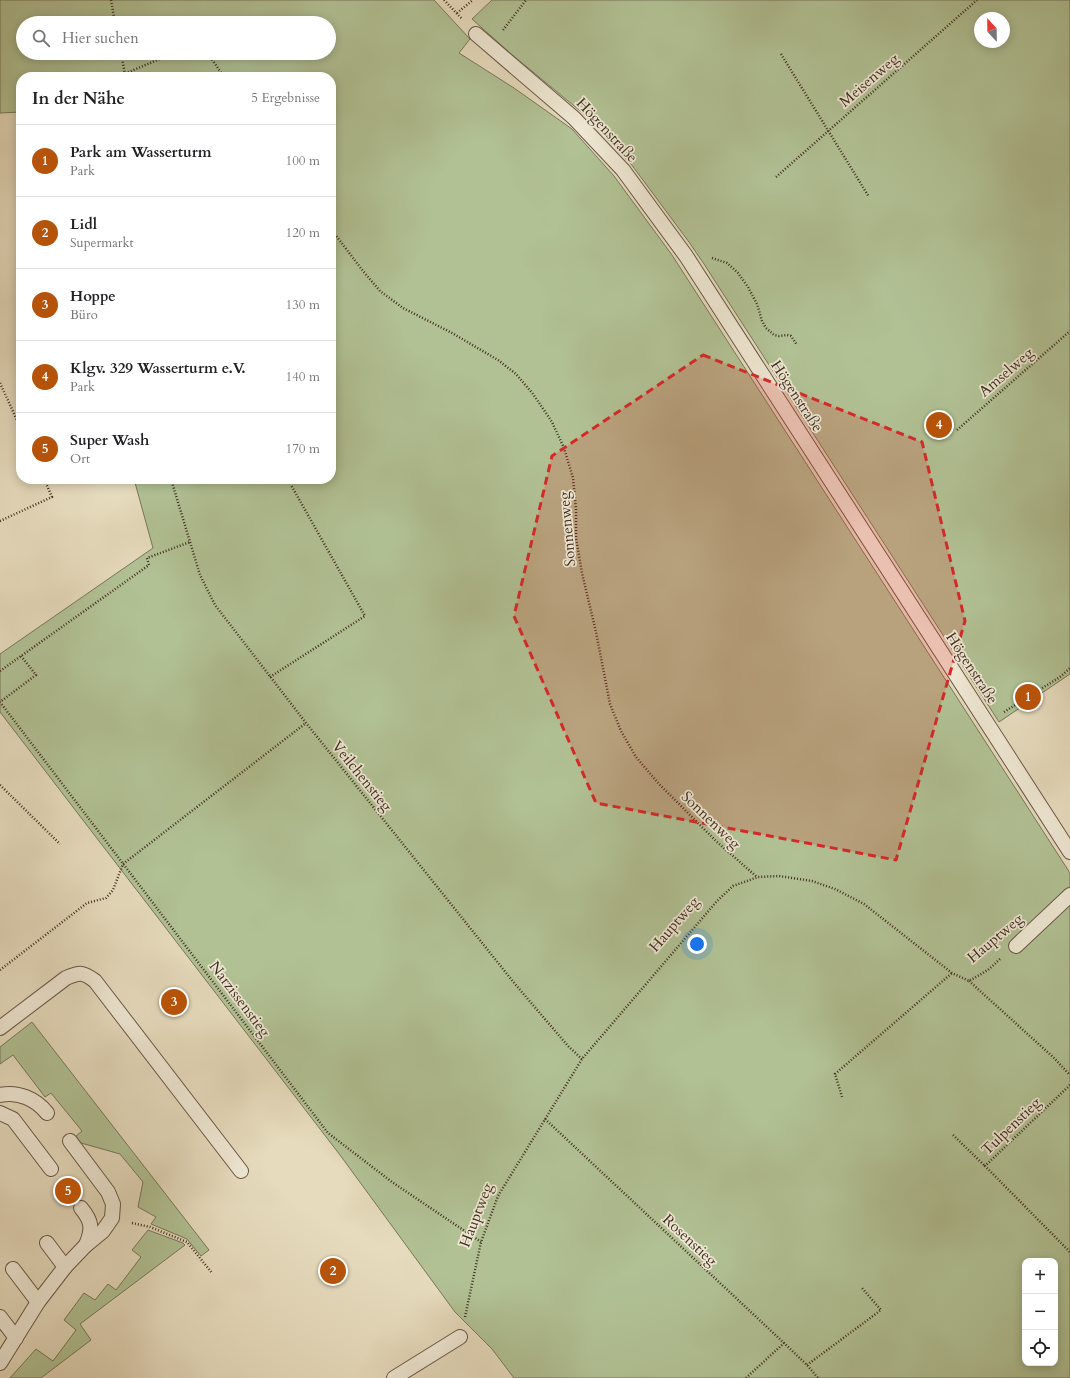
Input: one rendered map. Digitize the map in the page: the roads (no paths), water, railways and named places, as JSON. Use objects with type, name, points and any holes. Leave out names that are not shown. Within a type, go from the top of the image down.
[{"type":"lane","name":"Högenstraße","points":[[476,34],[574,118],[623,170],[686,256],[1070,852]]},
{"type":"lane","name":"Hauptweg","points":[[1016,946],[1070,895]]},
{"type":"lane","points":[[0,1028],[66,978],[78,973],[86,975],[95,981],[241,1171]]},
{"type":"lane","points":[[0,1095],[19,1095],[32,1099],[47,1113]]},
{"type":"lane","points":[[0,1112],[13,1119],[51,1169]]},
{"type":"lane","points":[[0,1363],[38,1302],[66,1267],[103,1231],[112,1218],[113,1204],[108,1192],[70,1142]]},
{"type":"lane","points":[[81,1208],[90,1224],[90,1235],[86,1246]]},
{"type":"lane","points":[[46,1243],[66,1267]]},
{"type":"lane","points":[[13,1269],[38,1302]]},
{"type":"lane","points":[[0,1317],[16,1338]]},
{"type":"lane","points":[[394,1378],[460,1337]]},
{"type":"place","name":"Klgv. 329 Wasserturm e.V.","points":[[939,425]]},
{"type":"place","name":"Park am Wasserturm","points":[[1028,697]]},
{"type":"place","name":"Hoppe","points":[[174,1002]]},
{"type":"place","name":"Super Wash","points":[[68,1191]]},
{"type":"place","name":"Lidl","points":[[333,1271]]}]
